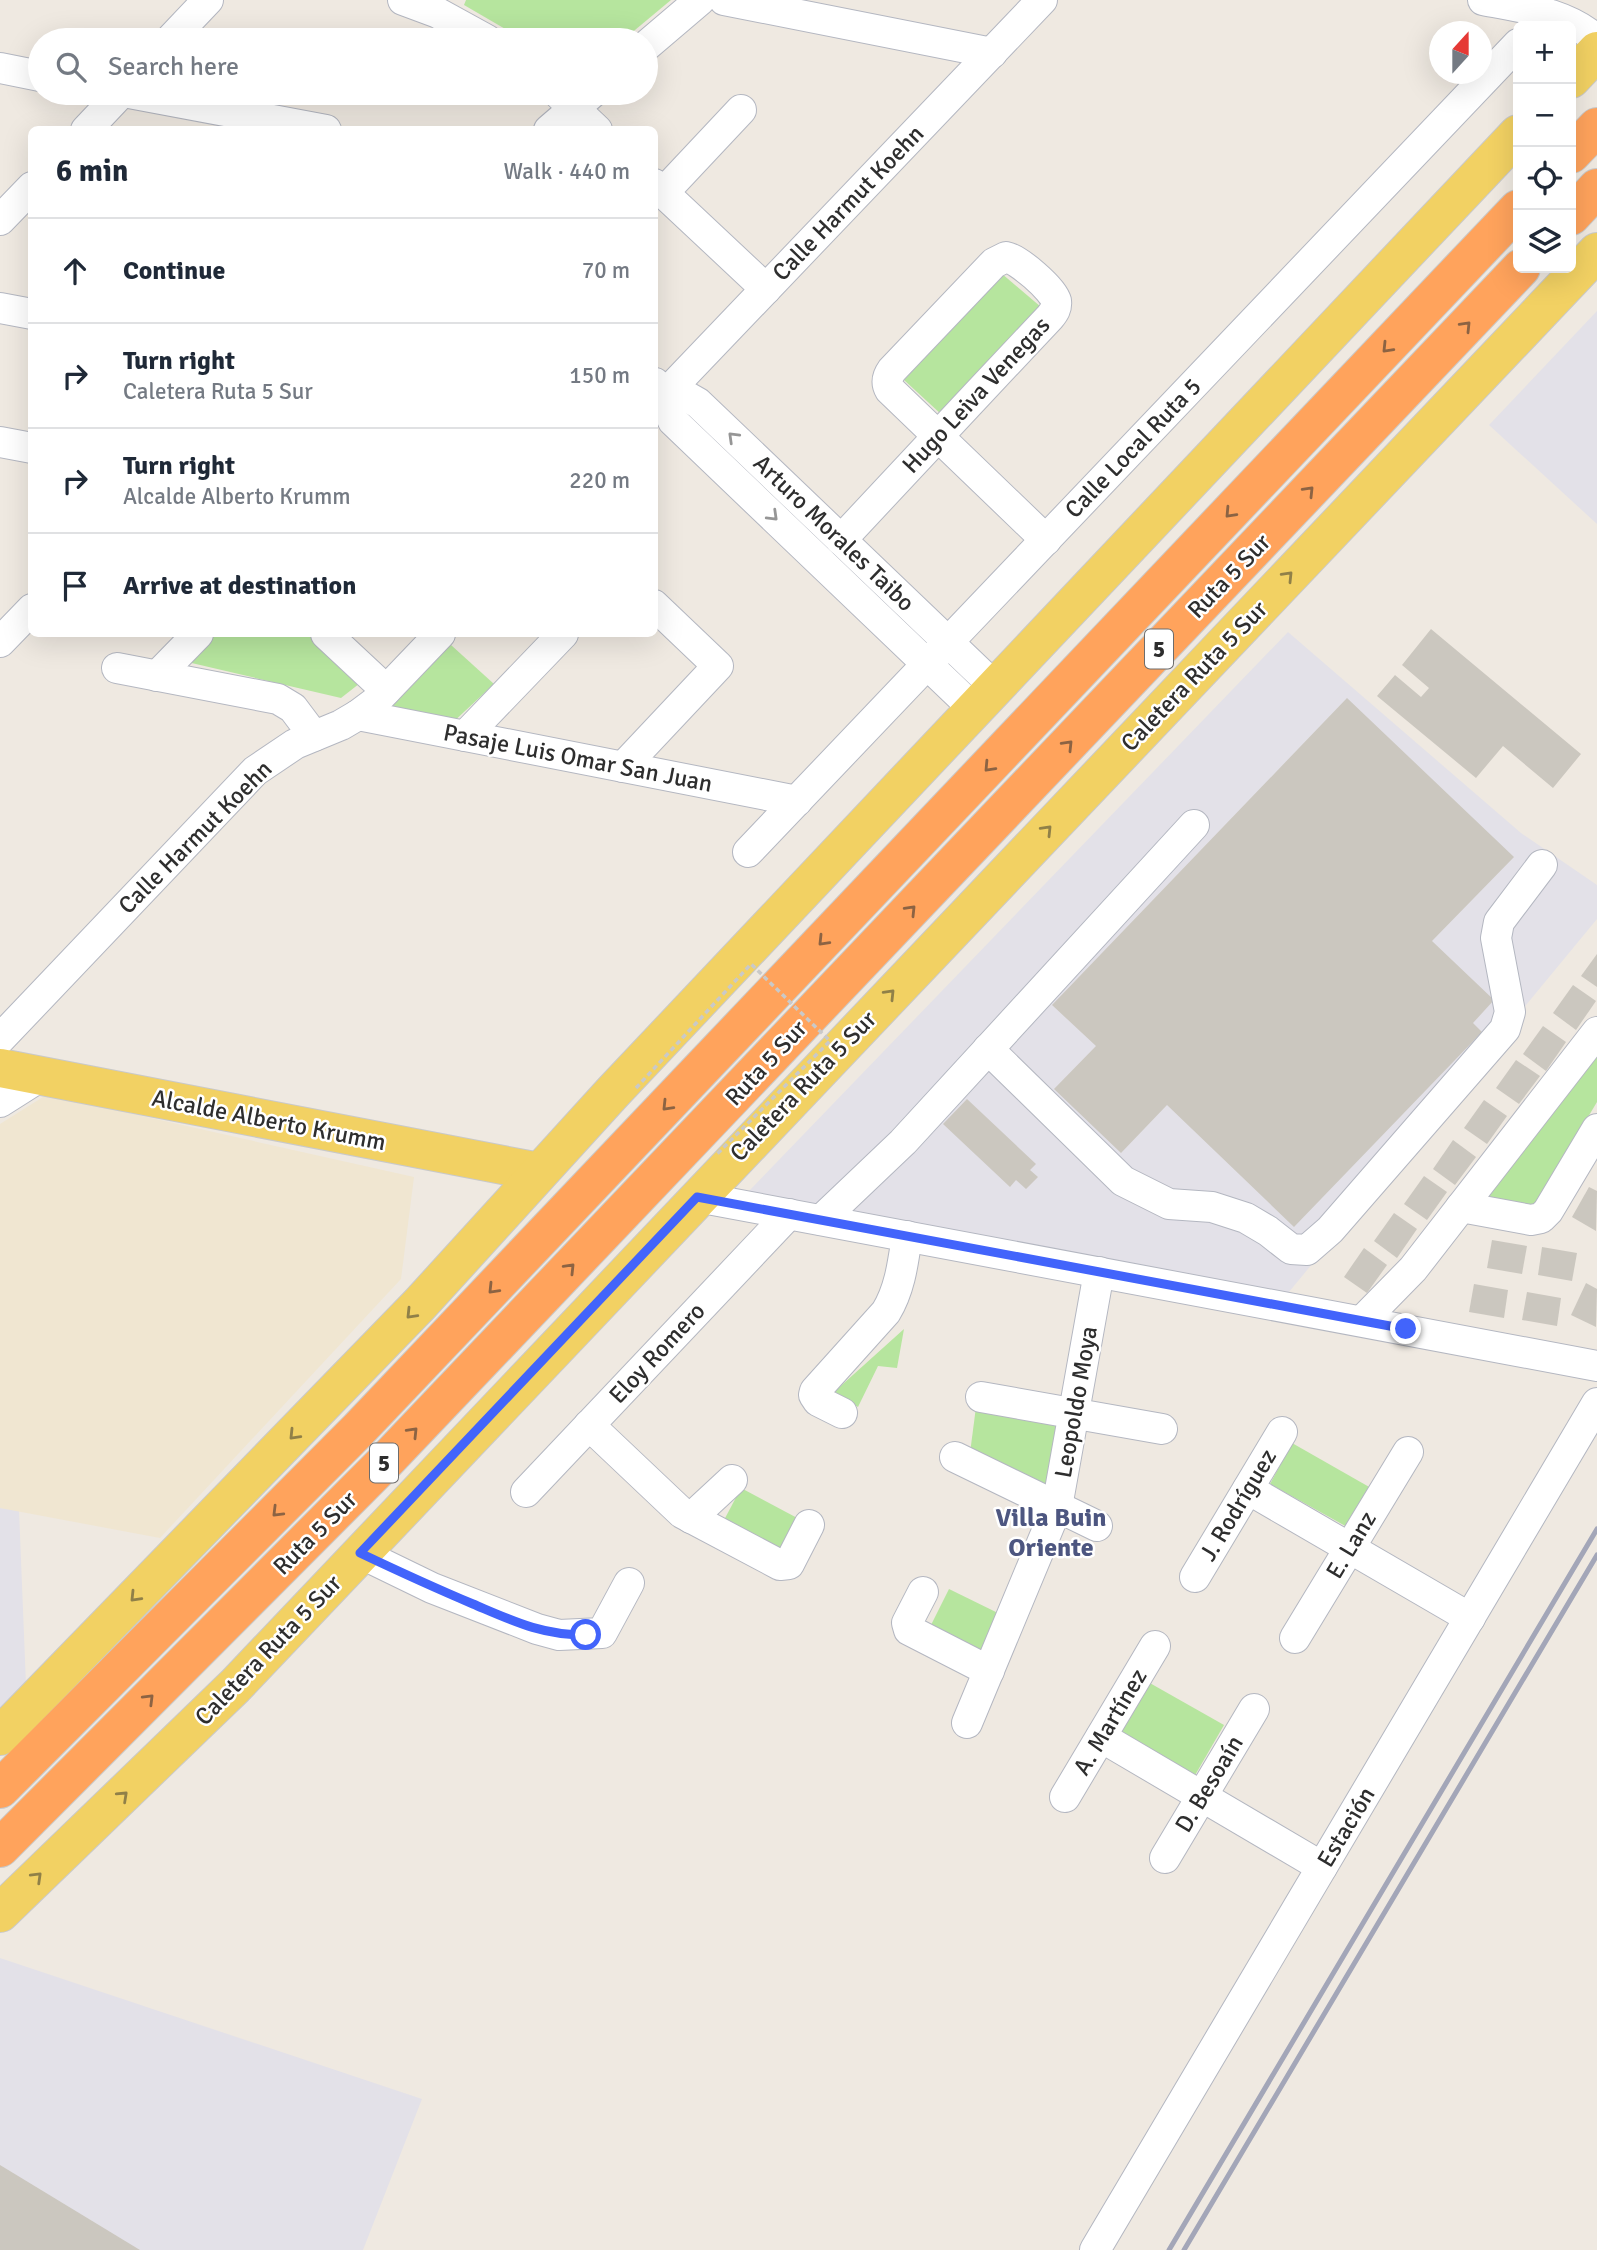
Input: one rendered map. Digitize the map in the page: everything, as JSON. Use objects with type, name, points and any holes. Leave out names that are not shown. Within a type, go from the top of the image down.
[{"type":"highway","points":[[1576,149],[1597,127]]},
{"type":"highway","points":[[1576,211],[1597,188]]},
{"type":"highway","name":"Ruta 5 Sur","points":[[0,1790],[359,1429],[1517,210]]},
{"type":"highway","name":"Ruta 5 Sur","points":[[0,1849],[392,1454],[1516,273]]},
{"type":"highway","points":[[0,1763],[197,1592]]},
{"type":"highway","points":[[0,1874],[101,1747]]},
{"type":"main road","points":[[1576,74],[1597,51]]},
{"type":"main road","points":[[0,1736],[342,1386],[984,698],[1513,139]]},
{"type":"main road","name":"Caletera Ruta 5 Sur","points":[[0,1913],[186,1735],[1597,252]]},
{"type":"main road","name":"Alcalde Alberto Krumm","points":[[0,1068],[539,1172]]},
{"type":"street","points":[[181,28],[208,0]]},
{"type":"street","points":[[403,0],[441,7],[471,28]]},
{"type":"street","points":[[658,36],[700,0]]},
{"type":"street","points":[[724,0],[992,53]]},
{"type":"street","name":"Calle Harmut Koehn","points":[[658,395],[766,289],[1042,0]]},
{"type":"street","points":[[1483,0],[1567,20],[1597,40]]},
{"type":"street","name":"Calle Local Ruta 5","points":[[748,852],[1513,49]]},
{"type":"street","points":[[0,68],[28,74]]},
{"type":"street","points":[[90,126],[110,105]]},
{"type":"street","points":[[182,105],[271,125]]},
{"type":"street","points":[[552,126],[569,105]]},
{"type":"street","points":[[580,105],[594,126]]},
{"type":"street","points":[[741,110],[659,188],[766,289]]},
{"type":"street","points":[[0,220],[19,190]]},
{"type":"street","name":"Hugo Leiva Venegas","points":[[841,540],[1054,312],[1056,306],[1053,294],[1017,261],[1006,257],[999,259],[892,370],[887,381],[890,390],[938,436]]},
{"type":"street","points":[[0,308],[28,313]]},
{"type":"street","name":"Arturo Morales Taibo","points":[[658,395],[684,395],[698,403],[948,642],[984,698]]},
{"type":"street","name":"Arturo Morales Taibo","points":[[658,395],[673,421],[927,664],[984,698]]},
{"type":"street","points":[[938,436],[1046,540]]},
{"type":"street","points":[[623,767],[718,666],[658,609]]},
{"type":"street","points":[[0,642],[28,613]]},
{"type":"street","points":[[157,676],[195,637]]},
{"type":"street","points":[[329,637],[386,690]]},
{"type":"street","name":"Calle Harmut Koehn","points":[[0,1039],[255,771],[277,754],[358,715],[437,637]]},
{"type":"street","points":[[466,736],[560,637]]},
{"type":"street","points":[[117,668],[278,699],[293,708],[314,736]]},
{"type":"street","name":"Pasaje Luis Omar San Juan","points":[[358,715],[797,801]]},
{"type":"street","points":[[821,1220],[903,1142],[1194,825]]},
{"type":"street","points":[[989,1049],[1123,1181],[1169,1204],[1213,1208],[1246,1218],[1290,1249],[1307,1250],[1330,1230],[1505,1029],[1510,1012],[1496,938],[1499,922],[1542,865]]},
{"type":"street","points":[[1362,1321],[1413,1269],[1597,1032]]},
{"type":"street","points":[[0,1102],[41,1076]]},
{"type":"street","points":[[1461,1207],[1531,1220],[1541,1218],[1548,1212],[1597,1129]]},
{"type":"street","points":[[697,1197],[1597,1366]]},
{"type":"street","name":"Eloy Romero","points":[[526,1492],[789,1214]]},
{"type":"street","points":[[842,1413],[818,1401],[814,1395],[815,1391],[886,1312],[899,1281],[907,1236]]},
{"type":"street","points":[[1406,1329],[1413,1269]]},
{"type":"street","name":"Leopoldo Moya","points":[[967,1723],[1058,1507],[1099,1272]]},
{"type":"street","points":[[981,1397],[1162,1429]]},
{"type":"street","name":"Estación","points":[[1095,2250],[1597,1403]]},
{"type":"street","points":[[589,1425],[691,1518],[783,1566],[791,1561],[809,1525]]},
{"type":"street","name":"J. Rodríguez","points":[[1195,1577],[1282,1432]]},
{"type":"street","name":"E. Lanz","points":[[1295,1638],[1408,1451]]},
{"type":"street","points":[[955,1457],[1097,1526]]},
{"type":"street","points":[[691,1518],[732,1480]]},
{"type":"street","points":[[1248,1489],[1470,1618]]},
{"type":"street","points":[[360,1553],[432,1588],[559,1635],[602,1633],[629,1583]]},
{"type":"street","points":[[923,1592],[907,1623],[909,1630],[989,1671]]},
{"type":"street","name":"A. Martínez","points":[[1065,1797],[1155,1646]]},
{"type":"street","name":"D. Besoaín","points":[[1165,1858],[1254,1709]]},
{"type":"street","points":[[1101,1737],[1322,1867]]},
{"type":"path","points":[[636,1088],[751,964],[830,1041],[715,1156]]},
{"type":"shaded area","points":[[1597,311],[1597,524],[1489,425]]},
{"type":"shaded area","points":[[1288,632],[1521,833],[1597,885],[1597,919],[1284,1298],[748,1192]]},
{"type":"shaded area","points":[[43,1097],[57,1097],[414,1177],[401,1279],[160,1538],[0,1508],[0,1124]]},
{"type":"shaded area","points":[[0,1508],[19,1510],[26,1685],[0,1712]]},
{"type":"shaded area","points":[[0,1958],[422,2099],[363,2250],[0,2250]]},
{"type":"green space","points":[[466,0],[671,0],[637,28],[503,28],[464,5]]},
{"type":"green space","points":[[1001,273],[1041,307],[942,415],[904,380]]},
{"type":"green space","points":[[211,637],[317,637],[364,680],[341,698],[183,661]]},
{"type":"green space","points":[[451,645],[494,684],[450,725],[387,710]]},
{"type":"green space","points":[[1597,1053],[1597,1102],[1533,1209],[1479,1198]]},
{"type":"green space","points":[[904,1329],[897,1368],[878,1366],[858,1407],[834,1392]]},
{"type":"green space","points":[[976,1407],[1061,1421],[1045,1491],[970,1453]]},
{"type":"green space","points":[[1292,1443],[1371,1488],[1349,1528],[1270,1484]]},
{"type":"green space","points":[[741,1488],[801,1520],[783,1554],[723,1522]]},
{"type":"green space","points":[[949,1589],[1002,1615],[982,1657],[928,1631]]},
{"type":"green space","points":[[1148,1682],[1224,1725],[1194,1777],[1118,1734]]},
{"type":"building","points":[[1431,629],[1581,754],[1553,788],[1503,746],[1476,778],[1377,696],[1395,675],[1421,697],[1429,688],[1402,665]]},
{"type":"building","points":[[1347,698],[1514,857],[1432,941],[1494,1000],[1473,1023],[1482,1032],[1294,1227],[1167,1105],[1121,1153],[1054,1089],[1096,1046],[1052,1005]]},
{"type":"building","points":[[1597,954],[1597,987],[1581,976]]},
{"type":"building","points":[[1573,985],[1596,1001],[1576,1030],[1553,1013]]},
{"type":"building","points":[[1543,1026],[1566,1042],[1546,1071],[1523,1054]]},
{"type":"building","points":[[1516,1060],[1540,1076],[1519,1104],[1496,1088]]},
{"type":"building","points":[[967,1099],[1036,1164],[1030,1170],[1038,1177],[1026,1189],[1016,1180],[1010,1187],[943,1124]]},
{"type":"building","points":[[1484,1100],[1507,1116],[1487,1144],[1464,1128]]},
{"type":"building","points":[[1453,1140],[1476,1157],[1455,1185],[1433,1169]]},
{"type":"building","points":[[1424,1176],[1447,1192],[1427,1220],[1404,1204]]},
{"type":"building","points":[[1589,1187],[1597,1191],[1596,1231],[1572,1217]]},
{"type":"building","points":[[1394,1213],[1417,1229],[1397,1258],[1374,1241]]},
{"type":"building","points":[[1492,1240],[1527,1246],[1522,1274],[1487,1268]]},
{"type":"building","points":[[1542,1247],[1577,1253],[1572,1281],[1538,1275]]},
{"type":"building","points":[[1364,1248],[1387,1265],[1367,1293],[1344,1277]]},
{"type":"building","points":[[1586,1283],[1597,1289],[1596,1327],[1571,1315]]},
{"type":"building","points":[[1474,1284],[1508,1290],[1504,1318],[1469,1312]]},
{"type":"building","points":[[1527,1292],[1561,1298],[1557,1326],[1522,1320]]},
{"type":"building","points":[[0,2165],[140,2250],[0,2250]]},
{"type":"railway","points":[[1169,2250],[1597,1529]]},
{"type":"railway","points":[[1184,2250],[1597,1555]]},
{"type":"district","name":"Villa Buin Oriente","points":[[1051,1533]]},
{"type":"route","points":[[586,1635],[559,1635],[537,1629],[432,1588],[360,1553],[697,1197],[1406,1329]]}]
